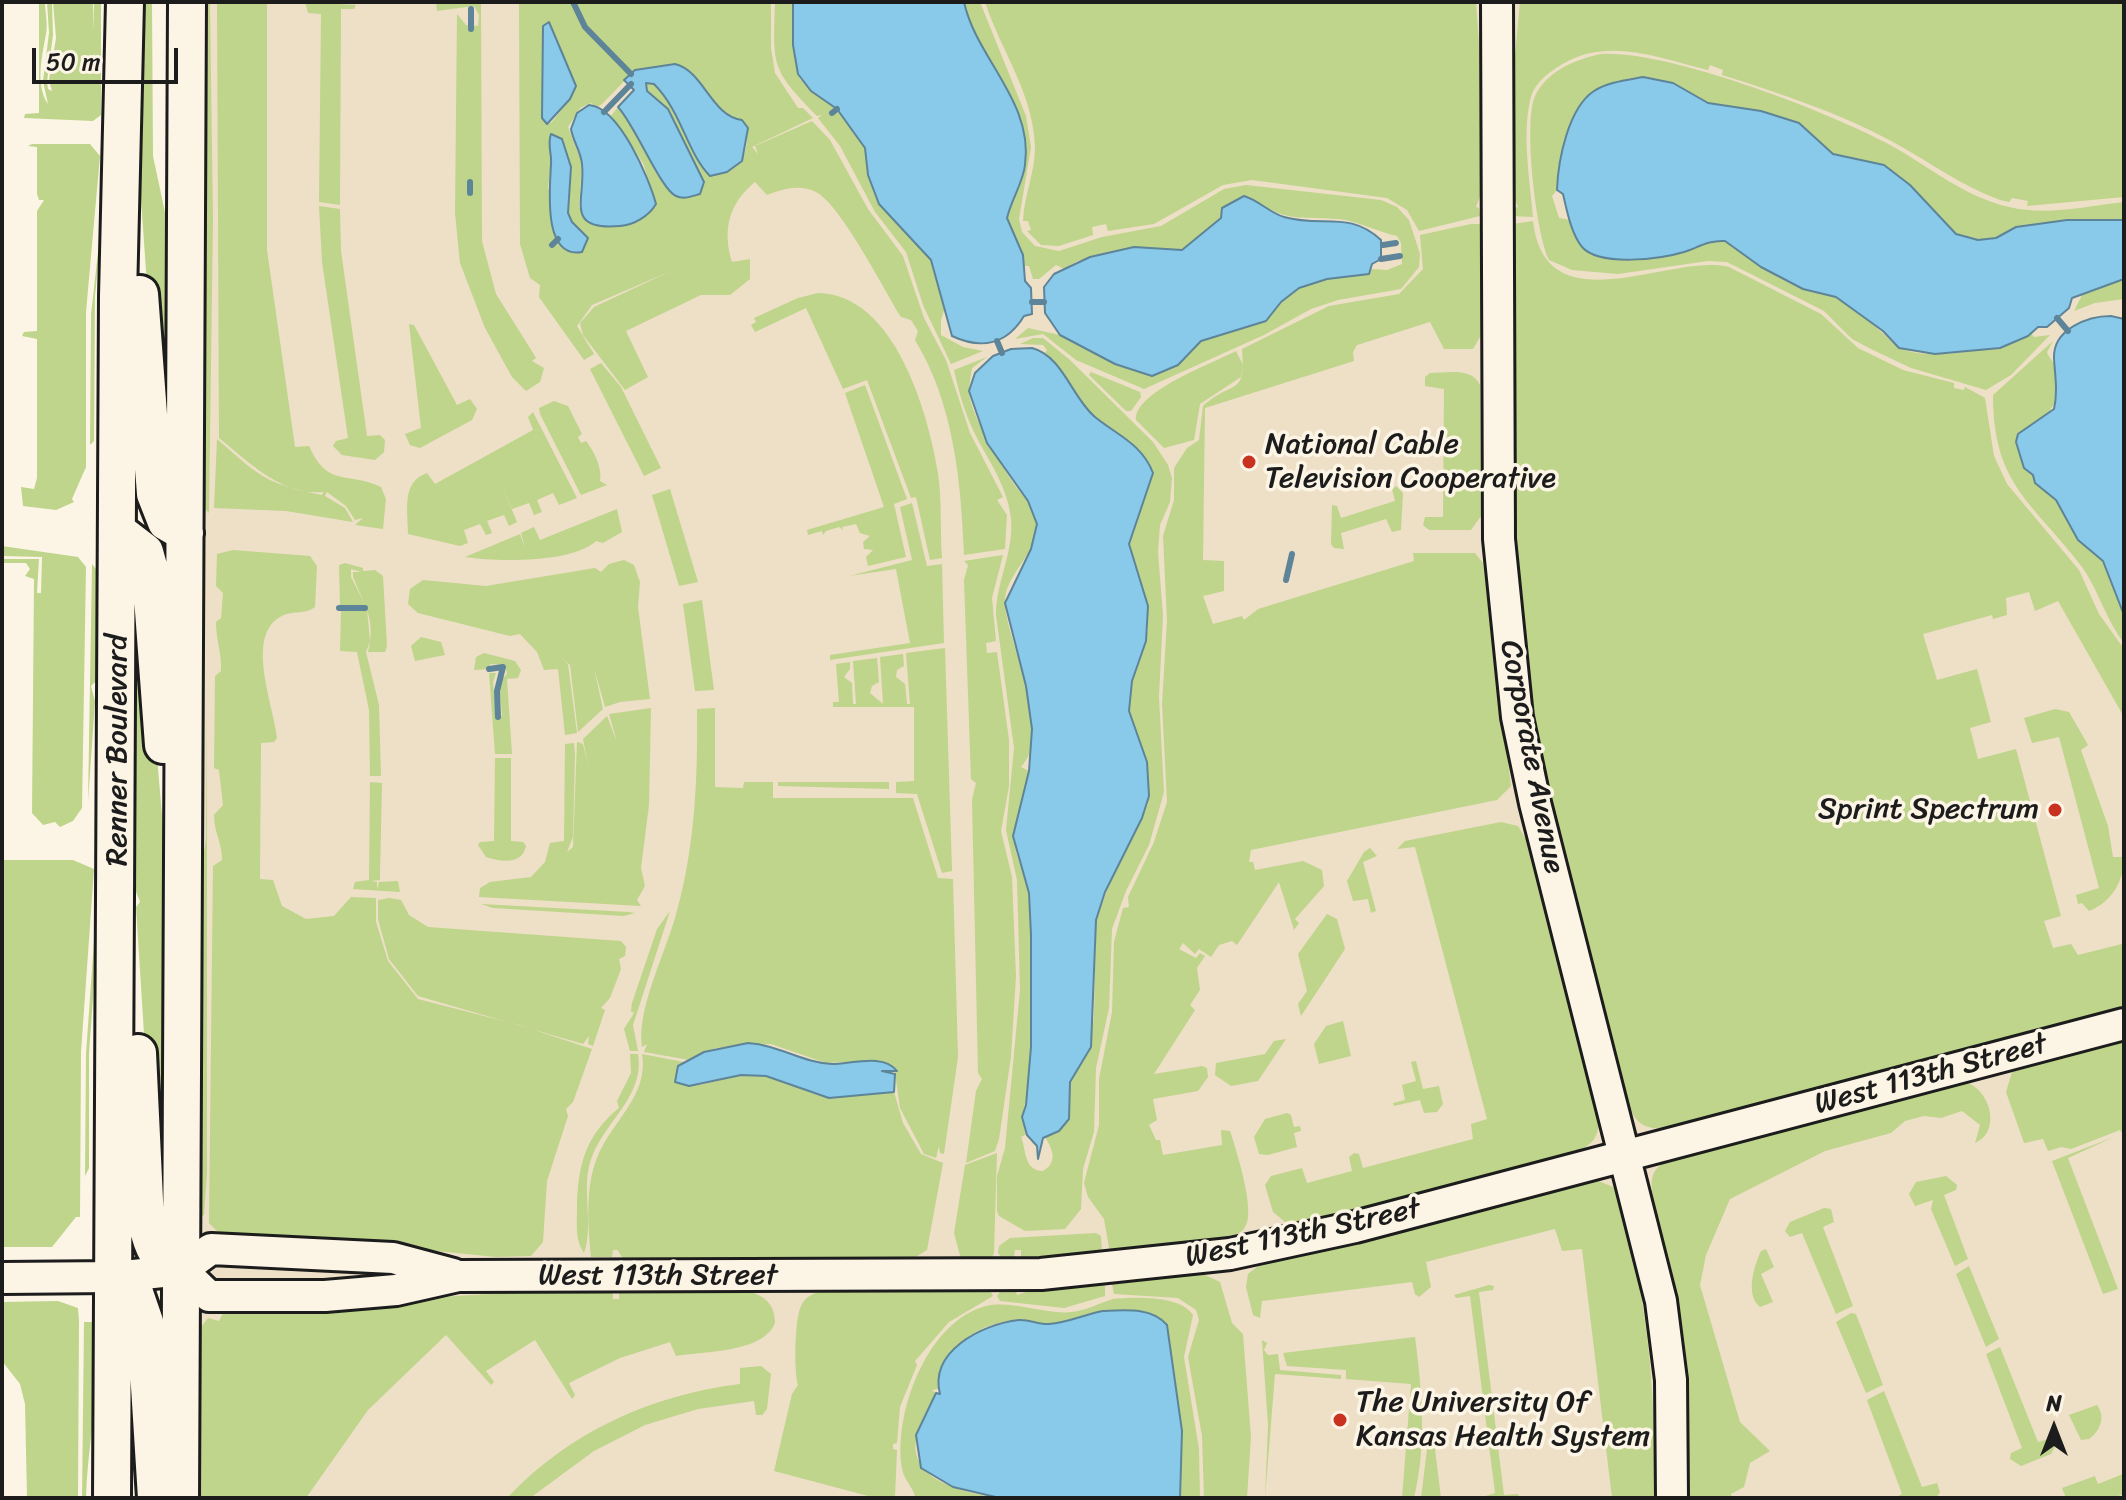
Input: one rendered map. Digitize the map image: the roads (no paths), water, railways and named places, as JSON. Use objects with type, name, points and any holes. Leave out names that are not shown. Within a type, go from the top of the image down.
[{"type":"main road","name":"Renner Boulevard","points":[[112,1498],[118,296],[125,2]]},
{"type":"main road","points":[[180,1498],[187,2]]},
{"type":"main road","points":[[123,170],[137,235],[151,474],[166,522],[185,533]]},
{"type":"main road","points":[[119,532],[145,552],[150,570],[171,842],[184,871]]},
{"type":"main road","points":[[117,879],[134,965],[146,1221],[156,1255],[182,1270]]},
{"type":"main road","points":[[114,1277],[134,1290],[145,1322],[156,1498]]},
{"type":"street","name":"Corporate Avenue","points":[[1497,2],[1498,510],[1517,717],[1535,803],[1651,1252],[1669,1350],[1672,1498]]},
{"type":"street","name":"West 113th Street","points":[[182,1270],[209,1296],[325,1296],[396,1290],[458,1276],[994,1276],[1170,1263],[1268,1247],[1355,1227],[2124,1024]]},
{"type":"street","name":"West 113th Street","points":[[2,1278],[114,1277],[182,1270],[211,1249],[393,1258],[458,1276]]},
{"type":"water","points":[[793,2],[964,2],[970,22],[1013,101],[1025,142],[1024,172],[1007,218],[1023,255],[1025,281],[1031,288],[1032,314],[1024,316],[1010,333],[993,342],[983,343],[952,336],[931,260],[879,204],[868,175],[865,148],[837,109],[811,91],[798,74],[793,45]]},
{"type":"water","points":[[549,22],[576,86],[570,99],[547,124],[542,118],[543,26]]},
{"type":"water","points":[[675,64],[693,75],[723,111],[742,120],[748,128],[742,161],[727,172],[710,176],[695,156],[664,95],[654,84],[646,83],[647,91],[668,109],[704,182],[700,194],[685,198],[676,196],[663,182],[618,107],[634,90],[624,80],[635,70]]},
{"type":"water","points":[[1643,77],[1673,83],[1708,103],[1761,111],[1799,123],[1833,154],[1884,165],[1910,185],[1956,234],[1978,240],[1996,238],[2016,227],[2067,220],[2124,220],[2124,279],[2072,298],[2069,308],[2047,327],[2038,327],[2028,336],[2000,348],[1935,354],[1899,348],[1883,331],[1836,297],[1803,289],[1761,267],[1725,241],[1646,259],[1616,259],[1591,253],[1578,241],[1563,194],[1557,190],[1566,136],[1577,110],[1594,91],[1611,83]]},
{"type":"water","points":[[589,105],[600,109],[622,130],[652,192],[656,204],[645,216],[631,224],[602,226],[591,223],[584,218],[581,210],[582,164],[571,129],[577,113]]},
{"type":"water","points":[[551,134],[562,139],[571,167],[568,213],[572,222],[588,238],[582,252],[569,251],[560,245],[554,234],[550,204]]},
{"type":"water","points":[[1244,196],[1284,217],[1358,225],[1381,240],[1381,259],[1372,264],[1369,274],[1327,279],[1299,288],[1281,302],[1266,321],[1201,341],[1178,365],[1152,376],[1115,364],[1060,335],[1045,313],[1044,287],[1054,274],[1090,257],[1134,247],[1182,250],[1221,218],[1222,208]]},
{"type":"water","points":[[2111,316],[2124,319],[2124,615],[2103,561],[2078,540],[2056,500],[2035,483],[2033,475],[2024,468],[2016,442],[2018,434],[2054,409],[2054,358],[2059,339],[2074,326],[2092,318]]},
{"type":"water","points":[[1032,348],[1052,359],[1087,409],[1136,447],[1153,473],[1129,544],[1148,606],[1146,641],[1132,681],[1129,711],[1147,762],[1149,796],[1142,818],[1105,892],[1096,920],[1091,1047],[1070,1082],[1069,1119],[1059,1131],[1043,1138],[1038,1159],[1037,1146],[1027,1135],[1022,1117],[1026,1105],[1031,1047],[1031,935],[1029,893],[1013,836],[1029,771],[1032,729],[1026,686],[1005,603],[1031,549],[1037,524],[1028,501],[987,443],[969,391],[975,373],[993,356],[1011,349]]},
{"type":"water","points":[[748,1043],[821,1063],[884,1062],[897,1071],[882,1071],[895,1074],[894,1092],[829,1098],[766,1076],[741,1075],[689,1086],[675,1082],[678,1066],[704,1052]]},
{"type":"water","points":[[1103,1311],[1146,1312],[1167,1325],[1182,1431],[1180,1498],[1000,1498],[953,1487],[921,1468],[916,1435],[936,1393],[940,1394],[942,1365],[961,1343],[989,1327],[1004,1323],[1023,1320],[1056,1323]]},
{"type":"waterway","points":[[573,2],[585,27],[631,74]]},
{"type":"waterway","points":[[471,9],[471,29]]},
{"type":"waterway","points":[[604,112],[631,84]]},
{"type":"waterway","points":[[832,113],[837,109]]},
{"type":"waterway","points":[[470,182],[470,193]]},
{"type":"waterway","points":[[552,245],[558,239]]},
{"type":"waterway","points":[[1383,245],[1396,243]]},
{"type":"waterway","points":[[1381,259],[1400,256]]},
{"type":"waterway","points":[[1032,302],[1044,302]]},
{"type":"waterway","points":[[2057,318],[2068,331]]},
{"type":"waterway","points":[[997,341],[1002,353]]},
{"type":"waterway","points":[[1286,580],[1292,554]]},
{"type":"waterway","points":[[339,608],[365,608]]},
{"type":"waterway","points":[[489,669],[503,667],[497,691],[498,717]]},
{"type":"place","name":"National Cable Television Cooperative","points":[[1249,462]]},
{"type":"place","name":"Sprint Spectrum","points":[[2055,810]]},
{"type":"place","name":"The University Of Kansas Health System","points":[[1340,1420]]}]
